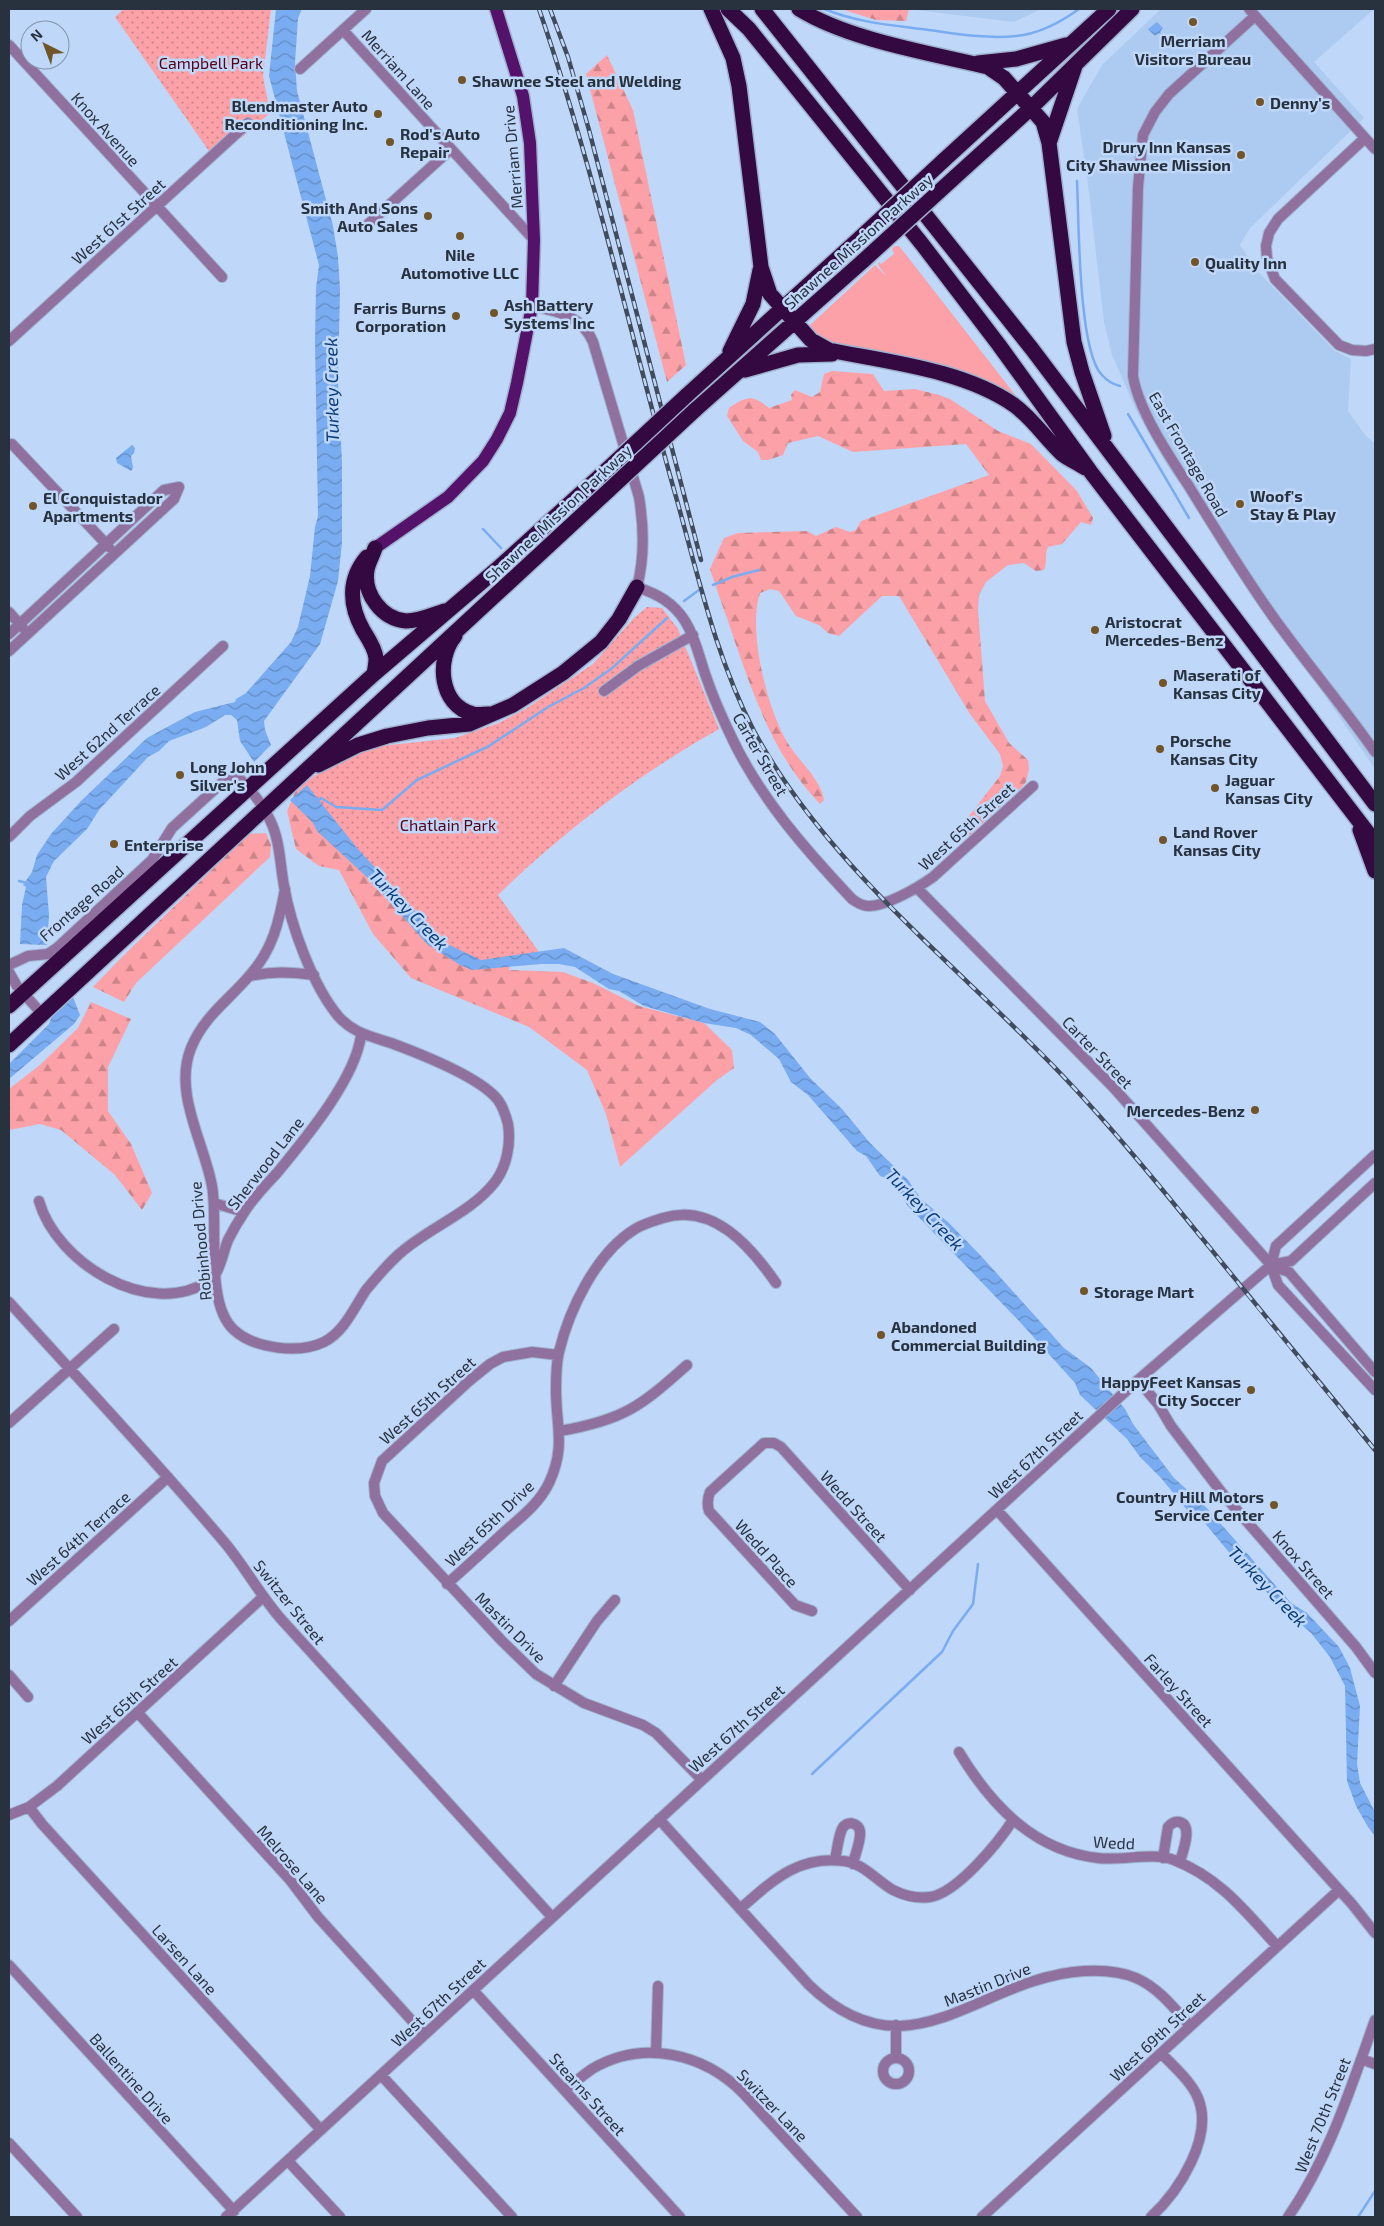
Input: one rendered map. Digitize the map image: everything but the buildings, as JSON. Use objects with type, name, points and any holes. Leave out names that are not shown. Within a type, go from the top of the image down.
[{"type":"highway","points":[[711,9],[733,58],[739,86],[761,267],[768,289],[783,308],[819,346],[845,354],[960,379],[1000,396],[1015,406],[1040,428],[1063,454],[1090,471]]},
{"type":"highway","points":[[728,9],[749,29],[922,244],[999,345],[1090,471],[1375,842]]},
{"type":"highway","points":[[762,9],[941,232],[1109,450],[1375,804]]},
{"type":"highway","points":[[799,9],[830,25],[852,32],[988,67],[997,72],[1018,93],[1043,122],[1049,143],[1074,342],[1082,372],[1109,450]]},
{"type":"highway","name":"Shawnee Mission Parkway","points":[[9,1006],[374,674],[453,608],[600,476],[1109,9]]},
{"type":"highway","name":"Shawnee Mission Parkway","points":[[9,1045],[696,410],[863,262],[1031,108],[1132,9]]},
{"type":"highway","points":[[973,63],[1016,58],[1070,44]]},
{"type":"highway","points":[[1049,143],[1076,64]]},
{"type":"highway","points":[[724,361],[753,304],[761,267]]},
{"type":"highway","points":[[738,372],[798,355],[845,354]]},
{"type":"highway","points":[[376,548],[367,569],[366,581],[372,599],[387,614],[398,619],[412,620],[453,608]]},
{"type":"highway","points":[[374,674],[376,656],[357,618],[352,590],[353,581],[362,564],[376,548]]},
{"type":"highway","points":[[303,772],[358,746],[387,736],[428,728],[469,724],[495,714],[534,694],[601,642],[620,619],[637,587]]},
{"type":"highway","points":[[472,616],[452,640],[444,657],[444,682],[450,696],[460,707],[474,714],[495,714]]},
{"type":"highway","points":[[1353,812],[1375,870]]},
{"type":"main road","name":"Merriam Drive","points":[[376,548],[460,486],[483,462],[510,414],[532,306],[534,240],[530,143],[523,96],[496,9]]},
{"type":"street","points":[[300,69],[366,9]]},
{"type":"street","points":[[1252,12],[1375,150]]},
{"type":"street","name":"East Frontage Road","points":[[1252,12],[1169,94],[1155,112],[1143,135],[1136,243],[1132,361],[1134,382],[1144,409],[1164,445],[1247,579],[1275,620],[1334,694],[1375,752]]},
{"type":"street","name":"Merriam Lane","points":[[343,30],[534,240]]},
{"type":"street","name":"Knox Avenue","points":[[9,45],[222,276]]},
{"type":"street","name":"West 61st Street","points":[[9,341],[248,123]]},
{"type":"street","points":[[1365,138],[1278,219],[1269,234],[1266,246],[1267,258],[1275,279],[1331,339],[1338,345],[1352,350],[1366,351],[1375,349]]},
{"type":"street","points":[[366,226],[451,149]]},
{"type":"street","points":[[532,306],[563,313],[581,323],[589,332],[593,342],[639,497],[643,522],[643,552],[637,587]]},
{"type":"street","points":[[12,444],[115,554]]},
{"type":"street","points":[[9,634],[164,490],[179,487],[174,500],[9,651]]},
{"type":"street","name":"Carter Street","points":[[637,587],[667,600],[685,621],[693,635],[708,682],[732,738],[771,804],[852,899],[863,906],[870,906],[892,899]]},
{"type":"street","points":[[9,612],[28,634]]},
{"type":"street","points":[[604,691],[638,666],[693,635]]},
{"type":"street","name":"West 62nd Terrace","points":[[9,837],[30,816],[76,782],[223,646]]},
{"type":"street","name":"Frontage Road","points":[[9,965],[28,956],[48,954],[58,948],[152,860],[172,828],[226,779],[238,777],[248,788]]},
{"type":"street","name":"West 65th Street","points":[[892,899],[917,888],[933,878],[1033,786]]},
{"type":"street","name":"Robinhood Drive","points":[[248,788],[264,809],[275,831],[285,889],[302,947],[314,975],[336,1013],[362,1035],[392,1044],[443,1065],[496,1098],[504,1109],[509,1135],[507,1156],[498,1177],[475,1201],[398,1255],[366,1291],[334,1336],[322,1342],[295,1348],[258,1344],[234,1330],[224,1314],[217,1291],[214,1203],[206,1158],[187,1093],[186,1077],[187,1059],[199,1030],[208,1017],[250,976],[269,947],[278,927],[285,889]]},
{"type":"street","name":"Carter Street","points":[[917,888],[1112,1087],[1271,1265]]},
{"type":"street","points":[[250,976],[286,971],[314,975]]},
{"type":"street","points":[[9,972],[23,993],[42,1014]]},
{"type":"street","name":"Sherwood Lane","points":[[39,1201],[44,1217],[52,1230],[73,1253],[84,1263],[124,1287],[150,1292],[176,1293],[198,1286],[211,1279],[244,1212],[328,1106],[353,1064],[362,1035]]},
{"type":"street","name":"West 67th Street","points":[[1271,1265],[1276,1246],[1375,1155]]},
{"type":"street","name":"West 67th Street","points":[[230,2214],[1138,1380],[1271,1265],[1291,1261],[1375,1183]]},
{"type":"street","points":[[214,1203],[244,1212]]},
{"type":"street","name":"West 65th Drive","points":[[448,1584],[537,1501],[546,1488],[556,1466],[560,1431],[556,1390],[558,1355],[576,1304],[601,1263],[614,1246],[634,1230],[667,1216],[702,1218],[722,1226],[744,1244],[776,1283]]},
{"type":"street","points":[[1271,1265],[1289,1272],[1375,1372]]},
{"type":"street","points":[[1271,1265],[1278,1285],[1375,1390]]},
{"type":"street","name":"Switzer Street","points":[[9,1302],[168,1476],[227,1545],[263,1597],[552,1917]]},
{"type":"street","points":[[9,1423],[114,1328]]},
{"type":"street","points":[[1330,1341],[1340,1331]]},
{"type":"street","name":"West 65th Street","points":[[375,1496],[374,1483],[382,1461],[490,1364],[518,1354],[532,1352],[558,1355]]},
{"type":"street","points":[[560,1431],[602,1422],[622,1415],[655,1393],[686,1365]]},
{"type":"street","name":"Knox Street","points":[[1138,1380],[1158,1404],[1171,1426],[1222,1493],[1356,1647],[1375,1673]]},
{"type":"street","name":"Wedd Street","points":[[708,1506],[710,1492],[764,1443],[774,1443],[787,1454],[910,1590]]},
{"type":"street","name":"West 64th Terrace","points":[[9,1621],[168,1476]]},
{"type":"street","name":"Mastin Drive","points":[[375,1496],[383,1514],[520,1660],[554,1686],[584,1703],[643,1725],[656,1733],[702,1780]]},
{"type":"street","name":"Wedd Place","points":[[708,1506],[709,1511],[796,1606],[812,1611]]},
{"type":"street","name":"Farley Street","points":[[997,1510],[1339,1890]]},
{"type":"street","name":"West 65th Street","points":[[9,1815],[29,1807],[57,1786],[263,1597]]},
{"type":"street","points":[[554,1686],[597,1621],[614,1600]]},
{"type":"street","points":[[9,1675],[28,1697]]},
{"type":"street","name":"Melrose Lane","points":[[138,1713],[290,1880],[318,1917],[424,2034]]},
{"type":"street","name":"Wedd","points":[[959,1752],[980,1785],[1013,1820],[1054,1846],[1098,1858],[1163,1858],[1180,1862],[1216,1882],[1277,1946]]},
{"type":"street","name":"Larsen Lane","points":[[29,1807],[49,1832],[321,2130]]},
{"type":"street","name":"Mastin Drive","points":[[659,1819],[825,1999],[857,2018],[874,2023],[907,2026],[946,2017],[1031,1981],[1069,1973],[1099,1971],[1117,1972],[1136,1978],[1155,1989],[1190,2026]]},
{"type":"street","points":[[740,1908],[775,1878],[790,1869],[802,1865],[835,1860],[853,1864],[903,1895],[912,1898],[931,1897],[946,1890],[962,1877],[986,1854],[1013,1820]]},
{"type":"street","points":[[1163,1858],[1168,1827],[1174,1822],[1180,1823],[1185,1827],[1187,1833],[1180,1862]]},
{"type":"street","points":[[835,1860],[842,1828],[846,1824],[852,1823],[857,1826],[860,1832],[853,1864]]},
{"type":"street","points":[[1339,1890],[1375,1933]]},
{"type":"street","name":"West 69th Street","points":[[982,2217],[1339,1890]]},
{"type":"street","name":"Ballentine Drive","points":[[9,1965],[230,2214]]},
{"type":"street","points":[[656,2053],[658,1986]]},
{"type":"street","name":"Stearns Street","points":[[473,1990],[680,2217]]},
{"type":"street","name":"West 70th Street","points":[[1288,2217],[1317,2170],[1375,2020]]},
{"type":"street","points":[[896,2025],[896,2058]]},
{"type":"street","name":"Switzer Lane","points":[[565,2090],[592,2070],[608,2062],[628,2056],[656,2053],[693,2060],[726,2077],[744,2094],[857,2217]]},
{"type":"street","points":[[1151,2217],[1162,2207],[1183,2175],[1198,2144],[1203,2126],[1201,2108],[1195,2091],[1161,2053]]},
{"type":"street","points":[[1361,2059],[1375,2064]]},
{"type":"street","points":[[381,2075],[512,2217]]},
{"type":"street","points":[[9,2142],[77,2217]]},
{"type":"street","points":[[288,2161],[340,2217]]},
{"type":"shaded area","points":[[908,9],[1041,9],[1014,22]]},
{"type":"shaded area","points":[[1161,9],[1374,9],[1314,62],[1364,118],[1250,228],[1240,245],[1259,273],[1335,351],[1351,359],[1348,411],[1365,435],[1375,444],[1375,769],[1165,462],[1137,412],[1112,355],[1104,322],[1077,109],[1102,65]]},
{"type":"green space","name":"Campbell Park","points":[[124,9],[271,9],[263,76],[270,113],[241,138],[225,136],[209,151],[115,17]]},
{"type":"green space","points":[[841,9],[909,9],[906,21],[876,20]]},
{"type":"green space","points":[[607,55],[633,110],[686,365],[667,382],[586,74]]},
{"type":"green space","points":[[895,246],[899,246],[1020,401],[821,342],[809,326],[875,265],[887,277],[878,265],[879,262],[881,264],[894,254],[892,249]]},
{"type":"green space","points":[[832,371],[873,374],[884,391],[915,389],[950,399],[998,431],[1031,444],[1077,491],[1093,518],[1091,525],[1081,522],[1062,544],[1048,547],[1044,570],[1036,571],[1024,563],[1008,565],[986,582],[979,595],[978,609],[985,701],[1009,743],[1028,760],[1029,769],[1026,782],[1020,789],[1007,796],[1003,804],[969,836],[955,834],[1000,776],[1003,766],[1000,754],[970,714],[899,596],[882,596],[839,636],[828,633],[819,625],[796,616],[779,591],[770,589],[760,593],[756,628],[758,649],[767,693],[781,731],[789,745],[819,785],[824,800],[820,804],[791,767],[768,728],[751,686],[710,569],[724,538],[738,533],[807,531],[816,536],[836,527],[850,532],[856,530],[861,521],[989,475],[966,444],[853,452],[818,436],[788,443],[783,455],[768,460],[761,460],[758,452],[743,441],[727,416],[729,408],[749,398],[758,400],[769,408],[792,400],[791,395],[795,390],[812,397],[820,392],[824,374]]},
{"type":"green space","name":"Chatlain Park","points":[[647,607],[662,608],[678,629],[719,729],[661,764],[603,805],[548,849],[498,895],[539,952],[481,960],[445,943],[297,788],[332,764],[372,747],[455,738],[499,723],[527,708],[593,664],[634,618]]},
{"type":"green space","points":[[297,788],[422,793],[518,940],[509,970],[563,972],[593,983],[639,1006],[704,1023],[732,1050],[734,1068],[717,1080],[620,1167],[606,1114],[587,1070],[529,1027],[411,978],[373,934],[339,870],[319,866],[296,849],[287,811]]},
{"type":"green space","points":[[266,833],[271,845],[270,857],[136,983],[124,1002],[93,987],[249,834]]},
{"type":"green space","points":[[91,1002],[131,1019],[108,1067],[108,1111],[131,1144],[152,1193],[142,1210],[115,1175],[61,1130],[40,1124],[9,1130],[9,1089],[40,1065],[78,1028]]},
{"type":"water","name":"Turkey Creek","points":[[276,9],[302,9],[298,18],[295,63],[297,91],[333,226],[338,257],[340,290],[338,383],[342,462],[342,542],[338,581],[320,644],[264,721],[265,730],[271,745],[254,762],[240,741],[237,720],[231,715],[225,715],[206,727],[169,741],[159,751],[148,757],[99,810],[87,829],[54,861],[46,877],[49,915],[47,945],[20,944],[22,905],[26,887],[23,885],[32,872],[37,855],[51,834],[81,801],[147,738],[195,712],[235,702],[236,699],[246,693],[291,642],[298,627],[310,576],[315,527],[318,516],[315,341],[316,288],[319,265],[269,76]]},
{"type":"water","points":[[1157,22],[1163,28],[1160,32],[1163,37],[1172,42],[1169,45],[1159,33],[1155,36],[1148,29]]},
{"type":"water","points":[[132,445],[135,448],[131,456],[133,468],[131,471],[117,463],[116,458]]},
{"type":"water","name":"Turkey Creek","points":[[307,785],[357,848],[445,943],[481,960],[564,948],[613,974],[710,1009],[760,1022],[775,1034],[810,1078],[842,1109],[870,1143],[908,1180],[921,1199],[949,1223],[982,1257],[1064,1348],[1091,1368],[1125,1409],[1133,1424],[1174,1478],[1204,1505],[1291,1603],[1307,1613],[1339,1647],[1350,1668],[1360,1706],[1357,1764],[1360,1783],[1375,1812],[1375,1836],[1356,1806],[1347,1781],[1345,1686],[1330,1657],[1311,1633],[1280,1606],[1237,1562],[1199,1516],[1188,1511],[1161,1478],[1140,1457],[1127,1439],[1080,1395],[1075,1383],[1019,1321],[907,1205],[899,1190],[889,1179],[880,1176],[866,1156],[857,1151],[808,1095],[791,1082],[779,1059],[751,1035],[736,1028],[704,1023],[644,1006],[619,991],[609,989],[575,967],[559,964],[541,964],[472,970],[460,965],[427,944],[370,880],[317,831],[313,823],[290,800]]},
{"type":"water","points":[[73,997],[80,1015],[74,1024],[9,1079],[9,1064],[49,1024],[52,1016]]},
{"type":"waterway","points":[[824,9],[875,23],[994,37],[1033,33],[1057,23],[1079,9]]},
{"type":"waterway","points":[[1077,181],[1081,282],[1088,338],[1093,360],[1101,374],[1109,382],[1120,386]]},
{"type":"waterway","points":[[1128,414],[1189,518]]},
{"type":"waterway","points":[[483,529],[501,548]]},
{"type":"waterway","points":[[713,585],[732,577],[759,570]]},
{"type":"waterway","points":[[684,601],[699,590]]},
{"type":"waterway","points":[[318,801],[321,798],[336,807],[382,810],[417,780],[489,746],[548,707],[584,688],[611,669],[667,618]]},
{"type":"waterway","points":[[19,881],[27,883]]},
{"type":"waterway","points":[[812,1774],[942,1652],[953,1631],[973,1604],[978,1564]]},
{"type":"waterway","points":[[1358,2217],[1375,2191]]},
{"type":"railway","points":[[539,9],[578,131],[710,619],[729,676],[754,731],[784,780],[818,826],[856,870],[938,954],[1022,1034],[1104,1121],[1375,1450]]},
{"type":"railway","points":[[550,9],[568,57],[589,130],[701,560]]},
{"type":"place","name":"Merriam Visitors Bureau","points":[[1193,22]]},
{"type":"place","name":"Shawnee Steel and Welding","points":[[462,80]]},
{"type":"place","name":"Denny's","points":[[1260,102]]},
{"type":"place","name":"Blendmaster Auto Reconditioning Inc.","points":[[378,114]]},
{"type":"place","name":"Rod's Auto Repair","points":[[390,142]]},
{"type":"place","name":"Drury Inn Kansas City Shawnee Mission","points":[[1241,155]]},
{"type":"place","name":"Smith And Sons Auto Sales","points":[[428,216]]},
{"type":"place","name":"Nile Automotive LLC","points":[[460,236]]},
{"type":"place","name":"Quality Inn","points":[[1195,262]]},
{"type":"place","name":"Ash Battery Systems Inc","points":[[494,313]]},
{"type":"place","name":"Farris Burns Corporation","points":[[456,316]]},
{"type":"place","name":"Woof's Stay & Play","points":[[1240,504]]},
{"type":"place","name":"El Conquistador Apartments","points":[[33,506]]},
{"type":"place","name":"Aristocrat Mercedes-Benz","points":[[1095,630]]},
{"type":"place","name":"Maserati of Kansas City","points":[[1163,683]]},
{"type":"place","name":"Porsche Kansas City","points":[[1160,749]]},
{"type":"place","name":"Long John Silver's","points":[[180,775]]},
{"type":"place","name":"Jaguar Kansas City","points":[[1215,788]]},
{"type":"place","name":"Land Rover Kansas City","points":[[1163,840]]},
{"type":"place","name":"Enterprise","points":[[114,844]]},
{"type":"place","name":"Mercedes-Benz","points":[[1255,1110]]},
{"type":"place","name":"Storage Mart","points":[[1084,1291]]},
{"type":"place","name":"Abandoned Commercial Building","points":[[881,1335]]},
{"type":"place","name":"HappyFeet Kansas City Soccer","points":[[1251,1390]]},
{"type":"place","name":"Country Hill Motors Service Center","points":[[1274,1505]]}]
